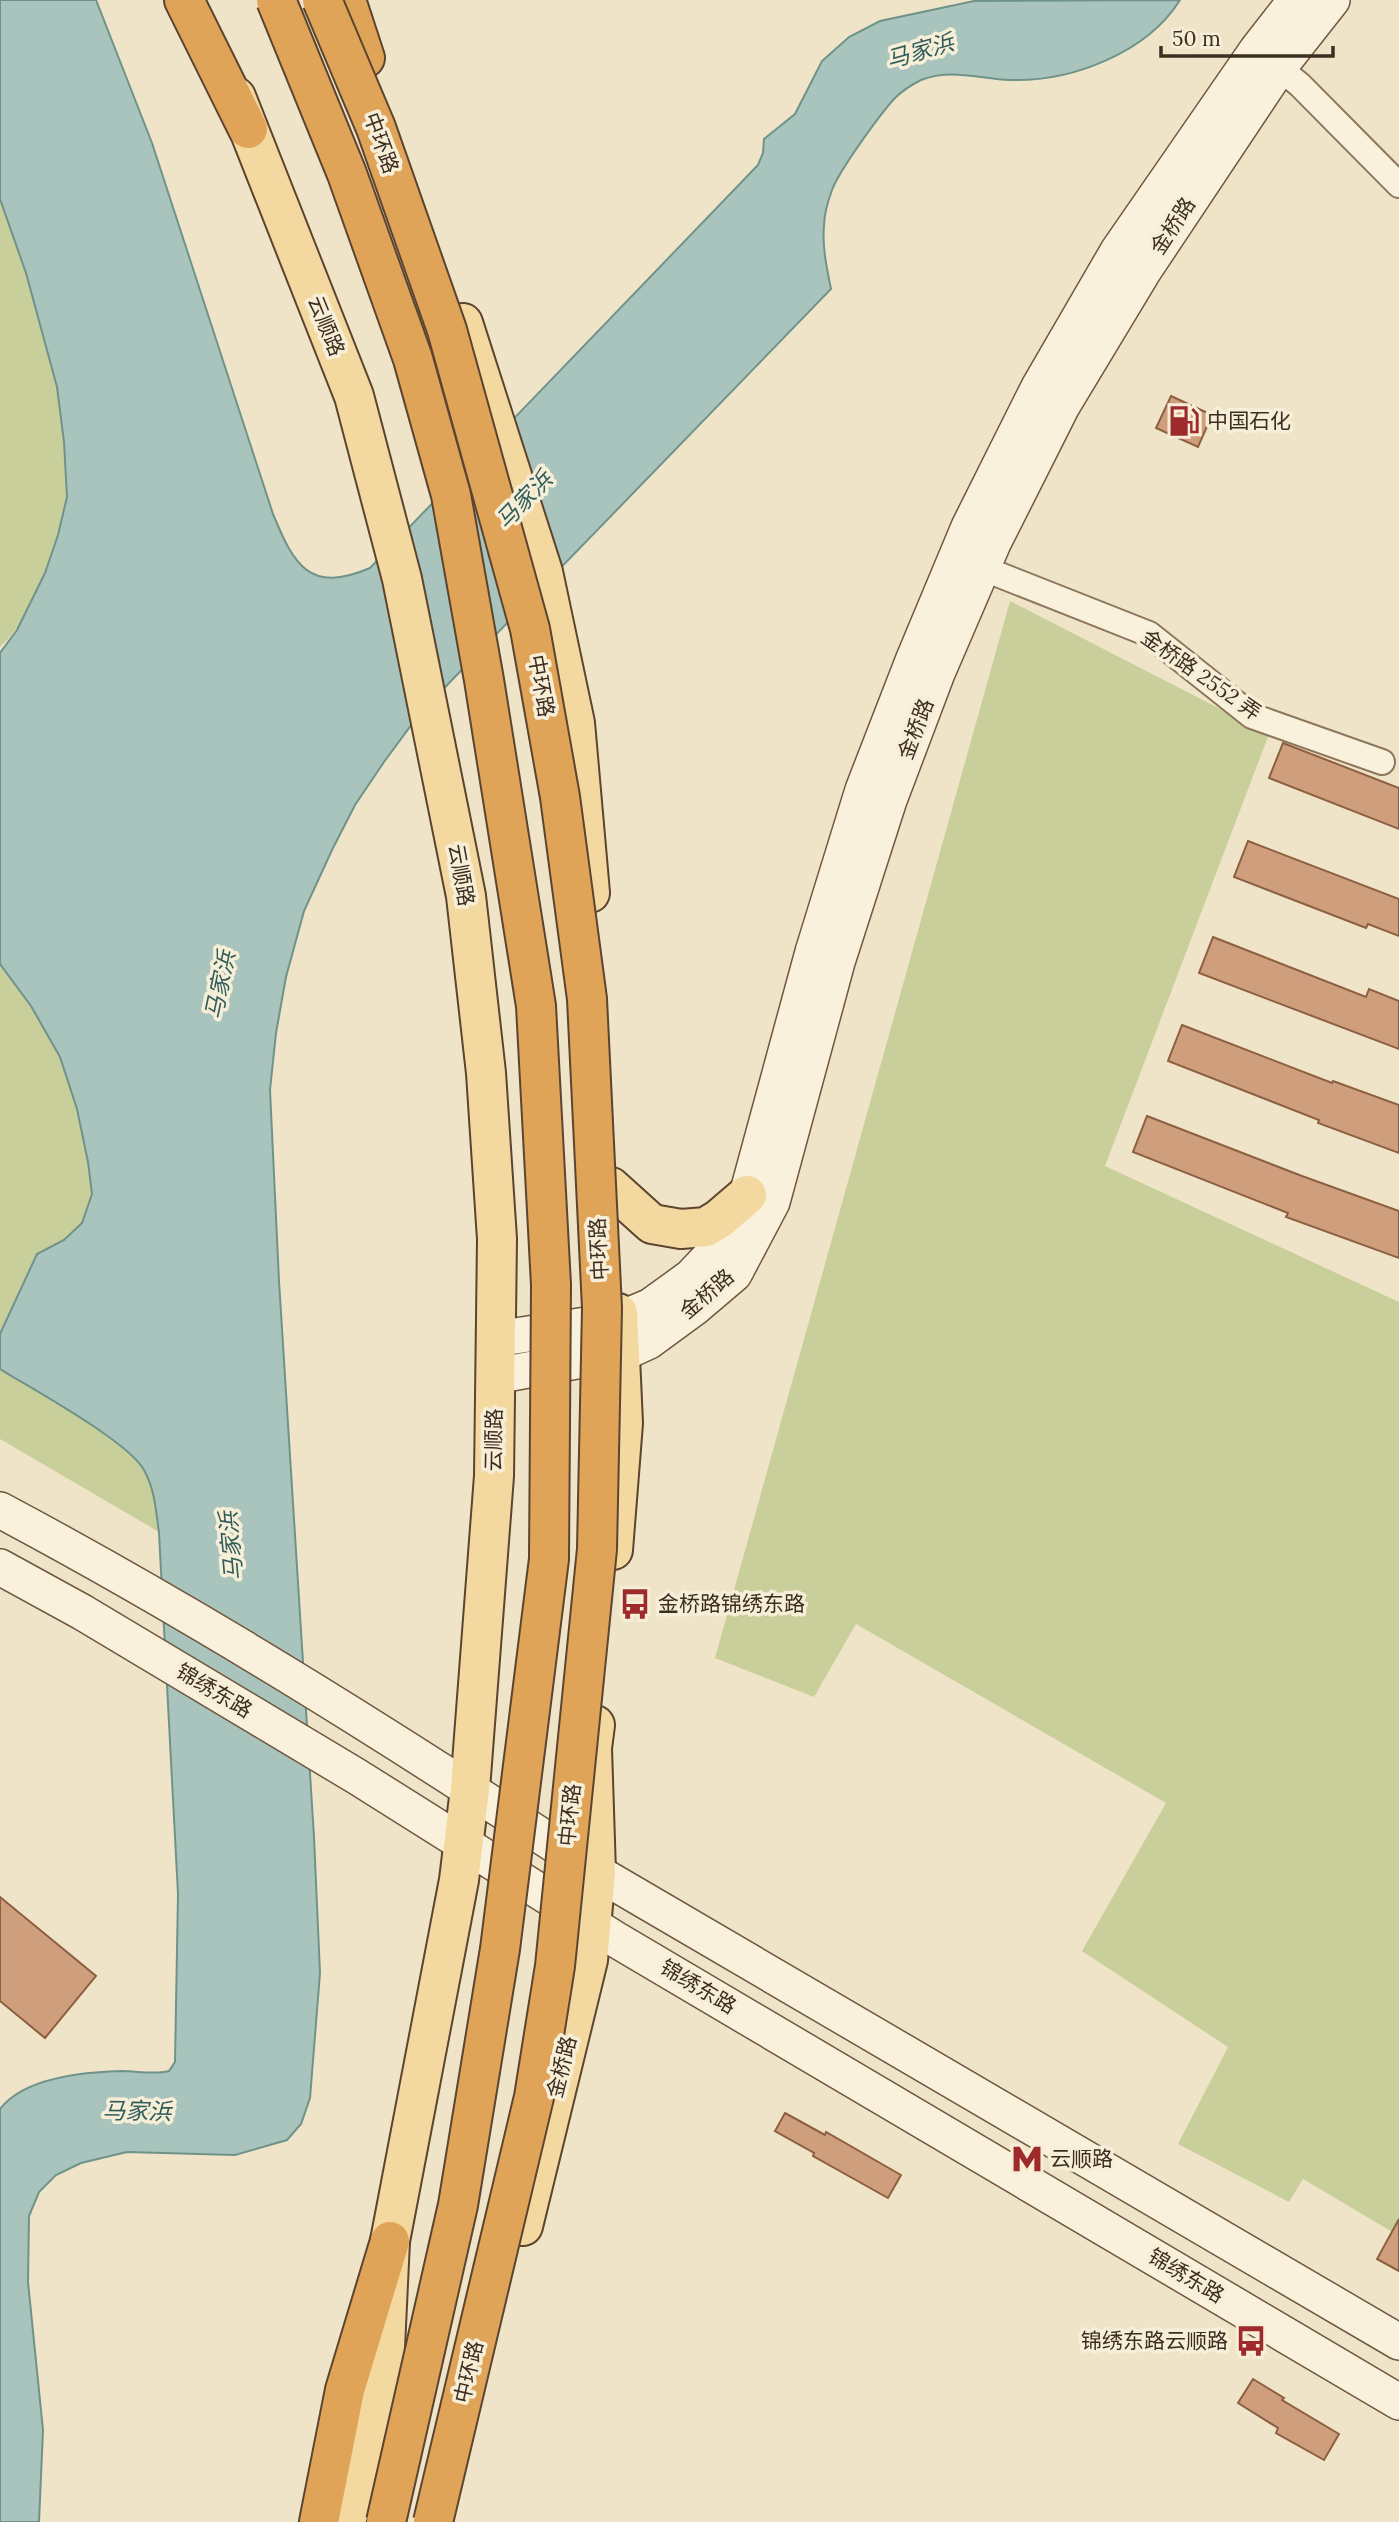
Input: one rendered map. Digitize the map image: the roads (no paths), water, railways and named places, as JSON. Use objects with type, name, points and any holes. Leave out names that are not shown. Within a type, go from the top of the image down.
[{"type":"highway","points":[[184,0],[248,129]]},
{"type":"highway","name":"中环路","points":[[276,0],[347,174],[408,346],[451,495],[536,1006],[551,1285],[549,1559],[500,1949],[458,2205],[386,2522]]},
{"type":"highway","name":"中环路","points":[[323,0],[376,128],[447,330],[530,629],[560,797],[587,999],[602,1308],[597,1549],[555,1966],[534,2097],[433,2522]]},
{"type":"highway","points":[[344,0],[365,58]]},
{"type":"highway","points":[[319,2522],[345,2390],[390,2241]]},
{"type":"main road","name":"云顺路","points":[[200,0],[354,396],[402,579],[466,896],[486,1073],[497,1239],[494,1476],[470,1789]]},
{"type":"main road","name":"金桥路","points":[[495,1358],[619,1337],[649,1341],[734,1274],[772,1202],[837,962],[889,800],[937,673],[982,568],[1062,406],[1269,58],[1296,0]]},
{"type":"main road","name":"金桥路","points":[[451,2522],[588,1960],[596,1872],[592,1748],[610,1603],[623,1423],[619,1337],[651,1306],[691,1277],[723,1243],[747,1195],[813,952],[863,790],[969,527],[1039,387],[1118,251],[1269,58],[1332,0]]},
{"type":"main road","points":[[365,58],[380,111],[460,316],[543,572],[575,723],[607,1099],[619,1337]]},
{"type":"main road","points":[[611,1187],[652,1224],[681,1229],[706,1227],[747,1195]]},
{"type":"main road","points":[[0,1510],[107,1567],[366,1724],[596,1872],[1399,2342]]},
{"type":"main road","name":"锦绣东路","points":[[0,1567],[82,1612],[356,1776],[592,1925],[1399,2402]]},
{"type":"main road","points":[[346,2522],[383,2390],[390,2241],[456,1893],[470,1789]]},
{"type":"street","points":[[1269,58],[1399,185]]},
{"type":"street","name":"金桥路 2552 弄","points":[[982,568],[1149,635],[1252,716],[1382,762]]},
{"type":"water","name":"马家浜","points":[[0,0],[96,0],[152,143],[273,514],[288,548],[306,570],[318,576],[332,578],[370,568],[758,165],[763,153],[764,139],[795,114],[822,61],[849,37],[880,21],[974,1],[1180,0],[1166,19],[1148,35],[1106,61],[1082,70],[1058,76],[1010,80],[943,75],[921,80],[895,98],[851,157],[831,194],[825,213],[824,234],[831,289],[415,720],[355,805],[304,911],[286,977],[270,1090],[320,1973],[310,2098],[301,2124],[287,2140],[235,2155],[127,2152],[81,2163],[56,2175],[39,2192],[29,2216],[28,2282],[43,2430],[39,2522],[0,2522],[0,2109],[24,2090],[73,2075],[169,2071],[175,2062],[178,1894],[159,1533],[151,1485],[135,1458],[119,1445],[78,1416],[0,1369],[0,1334],[37,1254],[64,1240],[82,1223],[92,1194],[77,1109],[60,1057],[31,1006],[0,964],[0,653],[17,630],[45,573],[67,497],[57,387],[26,273],[0,199]]},
{"type":"place","name":"中国石化","points":[[1184,421]]},
{"type":"place","name":"金桥路锦绣东路","points":[[635,1604]]},
{"type":"place","name":"云顺路","points":[[1027,2159]]},
{"type":"place","name":"锦绣东路云顺路","points":[[1251,2341]]}]
